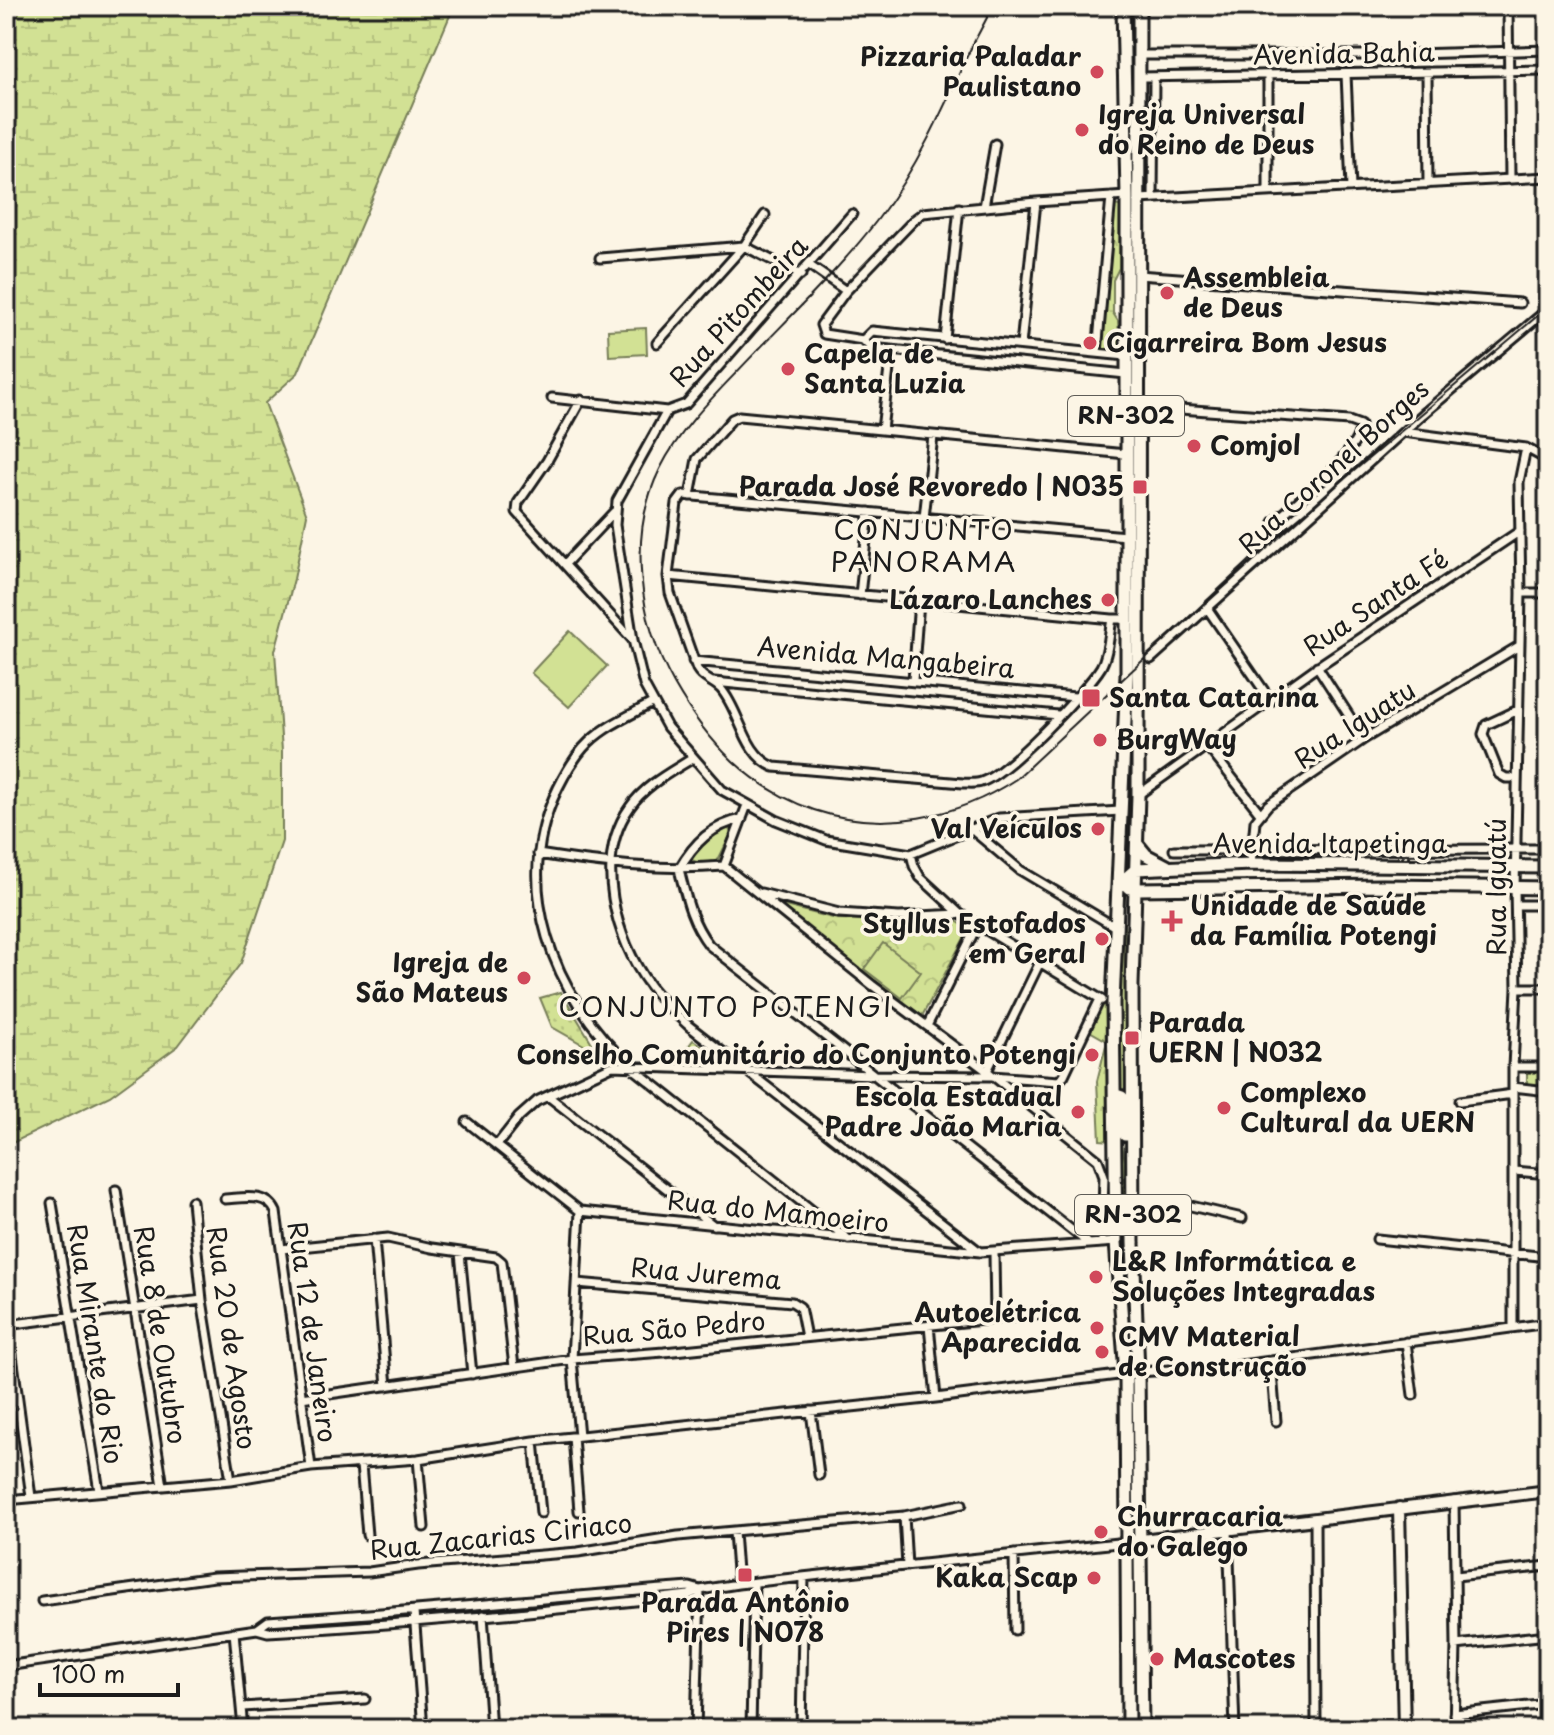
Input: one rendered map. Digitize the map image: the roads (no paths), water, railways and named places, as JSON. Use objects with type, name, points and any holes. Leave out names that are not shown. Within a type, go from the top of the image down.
[{"type":"main road","points":[[1124,6],[1128,17],[1130,69],[1140,77]]},
{"type":"main road","name":"RN-302","points":[[1124,6],[1138,275],[1138,795],[1132,985],[1135,1284],[1127,1542],[1128,1729]]},
{"type":"main road","name":"RN-302","points":[[1138,9],[1140,77],[1126,356],[1126,619],[1120,882],[1113,1003],[1115,1219],[1132,1373],[1140,1541],[1142,1729]]},
{"type":"main road","points":[[1137,844],[1146,855],[1171,868]]},
{"type":"main road","name":"Avenida Itapetinga","points":[[1136,869],[1251,864],[1548,867]]},
{"type":"main road","points":[[1383,865],[1383,886]]},
{"type":"main road","points":[[1404,865],[1404,887]]},
{"type":"main road","points":[[1136,869],[1120,882],[1136,889]]},
{"type":"main road","name":"Avenida Itapetinga","points":[[1136,889],[1383,886],[1548,888]]},
{"type":"main road","points":[[1116,1095],[1122,1097],[1125,1104],[1126,1141],[1133,1158]]},
{"type":"main road","points":[[1115,1219],[1121,1237],[1125,1282],[1135,1284]]},
{"type":"main road","points":[[1127,1542],[1548,1491]]},
{"type":"main road","points":[[1399,1508],[1404,1729]]},
{"type":"street","points":[[1508,6],[1510,179]]},
{"type":"street","name":"Avenida Bahia","points":[[1140,55],[1379,55],[1548,50]]},
{"type":"street","name":"Avenida Bahia","points":[[1140,77],[1548,70]]},
{"type":"street","points":[[1427,73],[1428,184]]},
{"type":"street","points":[[1346,74],[1351,188]]},
{"type":"street","points":[[1268,76],[1268,191]]},
{"type":"street","points":[[1153,198],[1154,77]]},
{"type":"street","points":[[984,207],[995,144]]},
{"type":"street","points":[[1126,374],[871,348],[863,340],[826,335],[822,332],[822,322],[846,291],[920,215],[959,208],[1111,197],[1153,198],[1548,177]]},
{"type":"street","points":[[1097,353],[1111,197]]},
{"type":"street","points":[[1021,345],[1036,202]]},
{"type":"street","points":[[945,339],[959,208]]},
{"type":"street","name":"Rua Pitombeira","points":[[565,564],[614,512],[667,411],[686,404],[852,214]]},
{"type":"street","points":[[657,343],[744,246],[765,215]]},
{"type":"street","points":[[600,258],[744,246],[801,275]]},
{"type":"street","points":[[809,265],[846,291]]},
{"type":"street","points":[[1138,275],[1520,303]]},
{"type":"street","name":"Rua Coronel Borges","points":[[1151,659],[1403,432],[1548,309]]},
{"type":"street","points":[[863,340],[872,331],[1126,356]]},
{"type":"street","points":[[882,430],[891,351]]},
{"type":"street","points":[[552,398],[667,411]]},
{"type":"street","points":[[581,400],[547,461],[518,503],[518,517],[633,640]]},
{"type":"street","points":[[1138,406],[1349,421],[1360,425],[1357,440],[1339,462],[1274,522]]},
{"type":"street","points":[[1112,619],[1104,662],[1029,745],[997,773],[981,782],[774,767],[764,761],[740,727],[725,693],[701,676],[673,608],[668,576],[677,503],[686,496],[697,459],[732,419],[739,416],[1126,454]]},
{"type":"street","points":[[1403,432],[1526,448],[1548,460]]},
{"type":"street","points":[[924,518],[933,436]]},
{"type":"street","name":"Rua Iguatú","points":[[1513,1327],[1513,1067],[1517,988],[1515,867],[1521,593],[1519,482],[1526,448]]},
{"type":"street","points":[[686,496],[1126,536]]},
{"type":"street","points":[[614,512],[633,640],[644,685],[652,703],[667,727],[722,790],[747,805],[826,840],[911,854],[999,818],[1121,811]]},
{"type":"street","points":[[860,595],[869,512]]},
{"type":"street","name":"Rua Santa Fé","points":[[1138,795],[1317,666],[1520,531]]},
{"type":"street","points":[[668,576],[1126,619]]},
{"type":"street","points":[[1521,593],[1548,593]]},
{"type":"street","points":[[913,680],[919,601]]},
{"type":"street","points":[[1207,608],[1271,701]]},
{"type":"street","name":"Rua Iguatu","points":[[1260,813],[1364,739],[1519,646]]},
{"type":"street","name":"Avenida Mangabeira","points":[[693,661],[1075,697]]},
{"type":"street","points":[[1317,666],[1364,739]]},
{"type":"street","points":[[840,694],[843,673]]},
{"type":"street","name":"Avenida Mangabeira","points":[[712,682],[1058,715]]},
{"type":"street","points":[[652,703],[608,727],[588,742],[553,798],[538,854],[537,877],[556,964],[576,1005],[605,1044],[848,1239]]},
{"type":"street","points":[[1517,778],[1499,774],[1483,734],[1486,725],[1518,710]]},
{"type":"street","points":[[1207,746],[1260,813],[1255,821],[1251,864]]},
{"type":"street","points":[[693,758],[652,784],[628,809],[617,832],[610,865],[612,890],[625,942],[649,985],[689,1026],[980,1252]]},
{"type":"street","points":[[724,866],[747,805]]},
{"type":"street","points":[[679,869],[703,836],[729,822],[742,819]]},
{"type":"street","points":[[970,828],[1020,870],[1117,923]]},
{"type":"street","name":"Avenida Itapetinga","points":[[1174,850],[1548,849]]},
{"type":"street","points":[[538,854],[610,865],[679,869],[724,866],[1101,1163],[1104,1176],[1102,1242]]},
{"type":"street","points":[[911,854],[920,877],[960,914],[1100,999],[1113,1003]]},
{"type":"street","points":[[679,869],[690,913],[709,945],[1088,1243]]},
{"type":"street","points":[[758,892],[839,913],[899,917],[960,914]]},
{"type":"street","points":[[1516,905],[1548,905]]},
{"type":"street","points":[[927,1026],[977,926]]},
{"type":"street","points":[[989,1073],[1040,962]]},
{"type":"street","points":[[1517,988],[1548,988]]},
{"type":"street","points":[[497,1145],[525,1111],[548,1096],[612,1066],[873,1075],[989,1073],[1059,1081],[1100,999]]},
{"type":"street","points":[[1513,1067],[1548,1067]]},
{"type":"street","points":[[1460,1101],[1513,1091],[1548,1091]]},
{"type":"street","points":[[548,1096],[713,1225]]},
{"type":"street","points":[[467,1122],[580,1211],[572,1359],[579,1511]]},
{"type":"street","points":[[1514,1171],[1548,1174]]},
{"type":"street","name":"Rua 8 de Outubro","points":[[116,1190],[163,1486]]},
{"type":"street","name":"Rua 12 de Janeiro","points":[[225,1199],[262,1198],[271,1202],[276,1212],[311,1467]]},
{"type":"street","name":"Rua 20 de Agosto","points":[[192,1201],[202,1300],[231,1480]]},
{"type":"street","points":[[1134,1205],[1174,1202],[1242,1218]]},
{"type":"street","name":"Rua Mirante do Rio","points":[[52,1203],[99,1491]]},
{"type":"street","name":"Rua do Mamoeiro","points":[[580,1211],[994,1253],[1116,1242]]},
{"type":"street","points":[[374,1239],[387,1386]]},
{"type":"street","points":[[281,1249],[374,1239],[403,1240],[460,1253],[496,1257],[502,1262],[514,1367]]},
{"type":"street","points":[[1377,1239],[1548,1257]]},
{"type":"street","points":[[460,1253],[472,1374]]},
{"type":"street","points":[[994,1253],[995,1318]]},
{"type":"street","name":"Rua Jurema","points":[[577,1283],[792,1302],[800,1307],[806,1337]]},
{"type":"street","points":[[31,1497],[7,1325],[202,1300]]},
{"type":"street","name":"Rua São Pedro","points":[[301,1398],[572,1359],[1053,1313]]},
{"type":"street","points":[[6,1500],[231,1480],[311,1467],[418,1459],[534,1441],[936,1398],[1132,1373],[1271,1361],[1548,1323]]},
{"type":"street","points":[[929,1325],[936,1398]]},
{"type":"street","points":[[1406,1342],[1413,1395]]},
{"type":"street","points":[[1271,1361],[1276,1421]]},
{"type":"street","points":[[811,1411],[819,1475]]},
{"type":"street","points":[[534,1441],[541,1513]]},
{"type":"street","points":[[418,1459],[424,1527]]},
{"type":"street","points":[[361,1465],[367,1535]]},
{"type":"street","points":[[1454,1501],[1454,1729]]},
{"type":"street","name":"Rua Zacarias Ciriaco","points":[[42,1601],[214,1577],[369,1572],[578,1552],[678,1536],[904,1516],[962,1504]]},
{"type":"street","points":[[904,1516],[907,1566]]},
{"type":"street","points":[[1315,1519],[1316,1729]]},
{"type":"street","points":[[1228,1530],[1235,1729]]},
{"type":"street","points":[[734,1532],[738,1584]]},
{"type":"street","points":[[6,1666],[257,1629],[268,1632],[415,1623],[586,1607],[689,1595],[700,1590],[738,1584],[1127,1542]]},
{"type":"street","points":[[1014,1554],[1015,1630]]},
{"type":"street","points":[[1456,1576],[1548,1566]]},
{"type":"street","points":[[801,1729],[804,1577]]},
{"type":"street","points":[[751,1729],[754,1583]]},
{"type":"street","points":[[257,1629],[268,1621],[414,1612],[585,1594],[690,1587],[700,1590]]},
{"type":"street","points":[[696,1729],[700,1590]]},
{"type":"street","points":[[585,1594],[586,1607]]},
{"type":"street","points":[[482,1605],[491,1729]]},
{"type":"street","points":[[414,1612],[423,1729]]},
{"type":"street","points":[[234,1632],[243,1729]]},
{"type":"street","points":[[1456,1645],[1548,1635]]},
{"type":"street","points":[[243,1707],[365,1699]]},
{"type":"street","points":[[1454,1714],[1548,1704]]},
{"type":"tram line","points":[[993,6],[928,139],[892,200],[844,260],[724,385],[675,443],[660,469],[643,522],[641,550],[645,606],[652,634],[674,684],[716,744],[750,776],[791,801],[840,817],[893,821],[919,818],[969,804],[1016,779],[1264,547],[1548,307]]},
{"type":"place","name":"Pizzaria Paladar Paulistano","points":[[1097,72]]},
{"type":"place","name":"Igreja Universal do Reino de Deus","points":[[1082,130]]},
{"type":"place","name":"Assembleia de Deus","points":[[1167,293]]},
{"type":"place","name":"Cigarreira Bom Jesus","points":[[1090,343]]},
{"type":"place","name":"Capela de Santa Luzia","points":[[788,369]]},
{"type":"place","name":"Comjol","points":[[1194,446]]},
{"type":"place","name":"Parada José Revoredo | N035","points":[[1140,487]]},
{"type":"place","name":"Lázaro Lanches","points":[[1108,600]]},
{"type":"place","name":"Santa Catarina","points":[[1091,698]]},
{"type":"place","name":"BurgWay","points":[[1100,740]]},
{"type":"place","name":"Val Veículos","points":[[1098,829]]},
{"type":"place","name":"Unidade de Saúde da Família Potengi","points":[[1172,921]]},
{"type":"place","name":"Styllus Estofados em Geral","points":[[1102,939]]},
{"type":"place","name":"Igreja de São Mateus","points":[[524,978]]},
{"type":"place","name":"Parada UERN | N032","points":[[1132,1038]]},
{"type":"place","name":"Conselho Comunitário do Conjunto Potengi","points":[[1092,1055]]},
{"type":"place","name":"Complexo Cultural da UERN","points":[[1224,1108]]},
{"type":"place","name":"Escola Estadual Padre João Maria","points":[[1078,1112]]},
{"type":"place","name":"L&R Informática e Soluções Integradas","points":[[1096,1277]]},
{"type":"place","name":"Autoelétrica Aparecida","points":[[1097,1328]]},
{"type":"place","name":"CMV Material de Construção","points":[[1102,1352]]},
{"type":"place","name":"Churracaria do Galego","points":[[1101,1532]]},
{"type":"place","name":"Parada Antônio Pires | N078","points":[[745,1575]]},
{"type":"place","name":"Kaka Scap","points":[[1094,1578]]},
{"type":"place","name":"Mascotes","points":[[1157,1659]]},
{"type":"district","name":"CONJUNTO PANORAMA","points":[[924,546]]},
{"type":"district","name":"CONJUNTO POTENGI","points":[[726,1007]]}]
